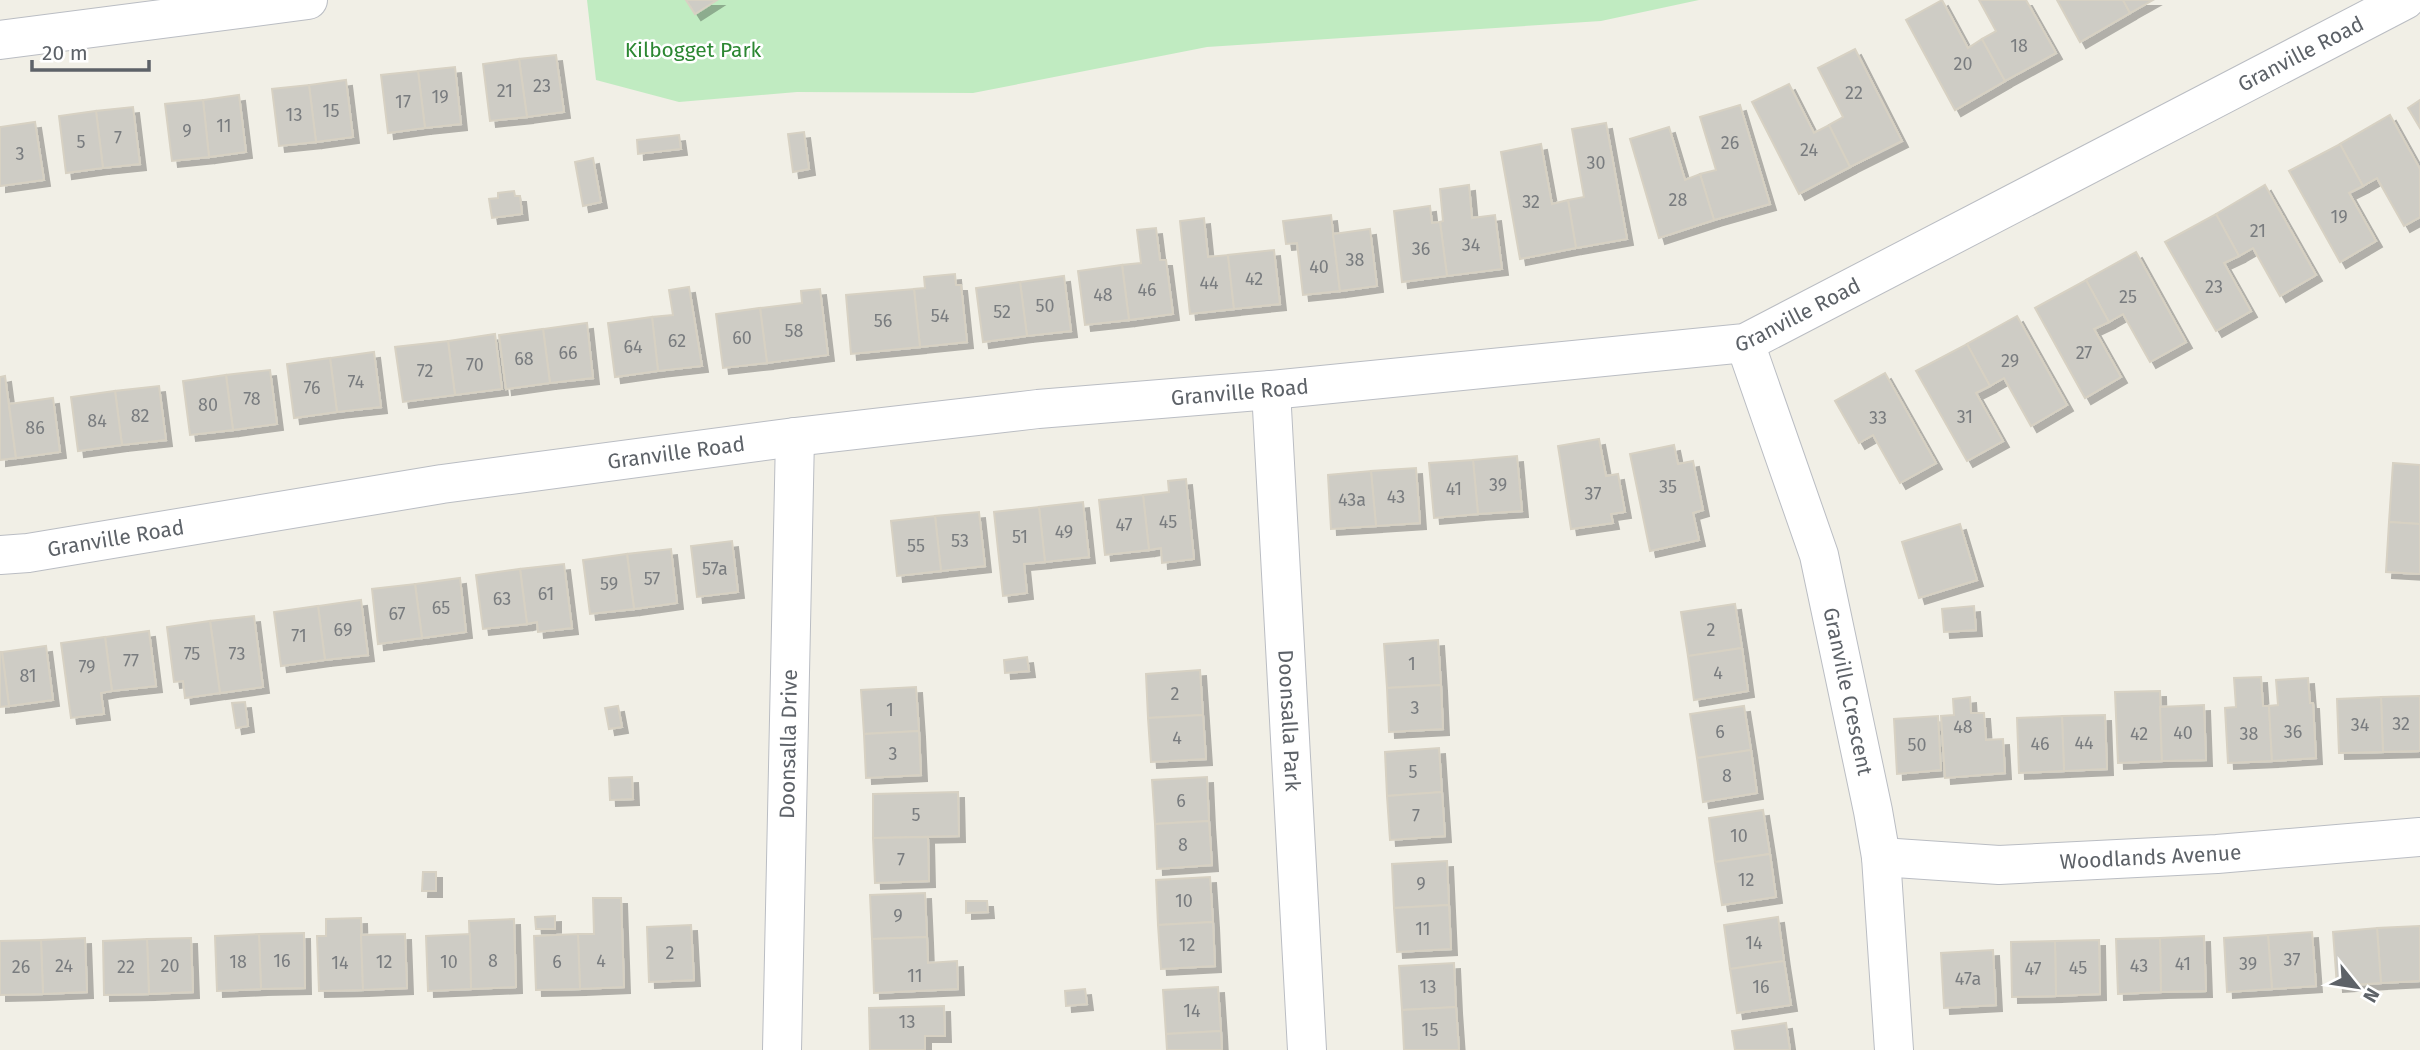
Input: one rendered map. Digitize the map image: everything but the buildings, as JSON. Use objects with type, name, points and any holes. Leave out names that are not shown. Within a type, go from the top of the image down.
[{"type":"street","points":[[0,40],[308,0]]},
{"type":"street","name":"Granville Road","points":[[0,555],[29,553],[442,484],[795,437],[1038,409],[1271,390],[1745,343],[2405,0]]},
{"type":"street","name":"Granville Crescent","points":[[1745,343],[1819,555],[1881,857],[1894,1050]]},
{"type":"street","name":"Doonsalla Park","points":[[1271,390],[1307,1050]]},
{"type":"street","name":"Doonsalla Drive","points":[[782,1050],[795,437]]},
{"type":"street","name":"Woodlands Avenue","points":[[1881,857],[1999,866],[2217,854],[2420,837]]},
{"type":"green space","name":"Kilbogget Park","points":[[587,0],[1699,0],[1601,21],[1207,47],[973,93],[797,92],[679,102],[596,80]]}]
